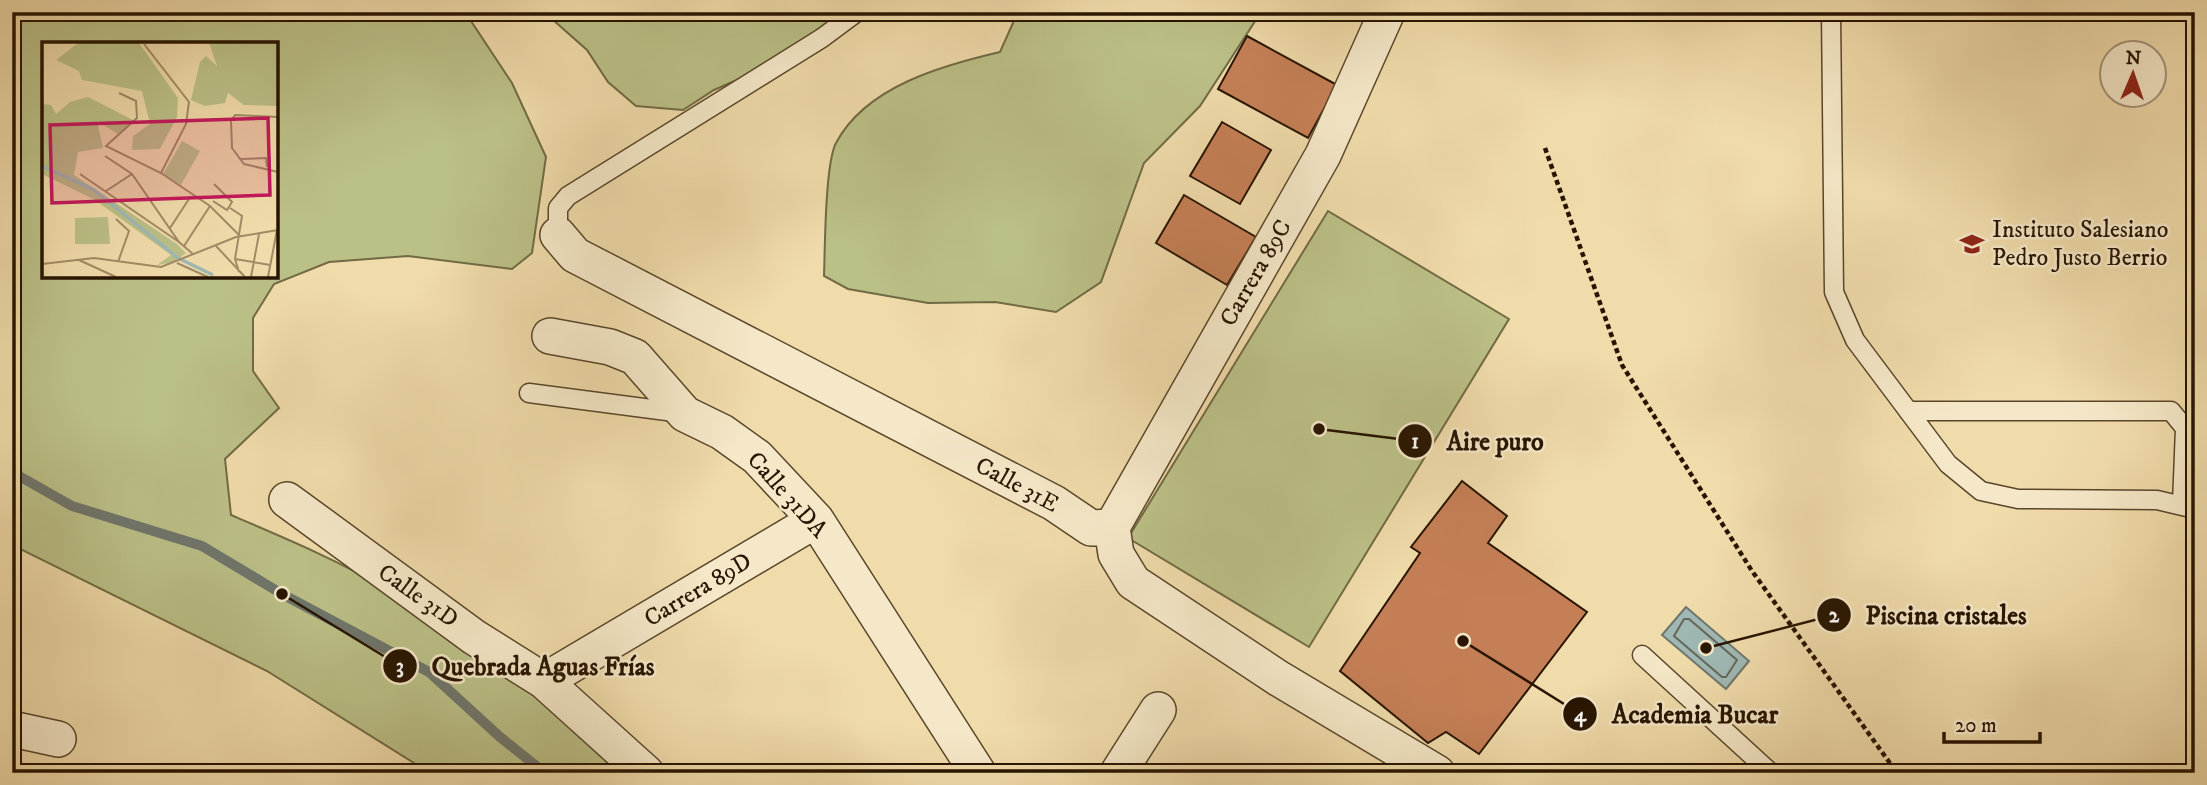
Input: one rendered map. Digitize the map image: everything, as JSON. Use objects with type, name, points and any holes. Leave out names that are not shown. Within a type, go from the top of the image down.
[{"type":"street","name":"Carrera 89C","points":[[1112,527],[1323,155],[1387,12]]},
{"type":"street","name":"Calle 31E","points":[[558,234],[575,255],[1054,503],[1091,528],[1112,527]]},
{"type":"street","name":"Calle 31DA","points":[[550,336],[610,347],[635,357],[685,414],[722,432],[757,457],[816,520],[978,773]]},
{"type":"street","name":"Calle 31D","points":[[286,500],[474,637],[544,681],[646,773]]},
{"type":"street","name":"Carrera 89D","points":[[544,681],[816,520]]},
{"type":"street","points":[[1112,527],[1116,554],[1133,582],[1278,678],[1437,773]]},
{"type":"street","points":[[1118,773],[1158,710]]},
{"type":"street","points":[[12,729],[58,739]]},
{"type":"lane","points":[[558,234],[558,208],[568,196],[822,38],[858,12]]},
{"type":"lane","points":[[1831,12],[1834,292],[1855,340],[1908,411],[1948,464],[1981,491],[2018,499],[2157,500],[2188,506],[2185,428],[2171,411],[1908,411]]},
{"type":"lane","points":[[529,393],[685,414]]},
{"type":"lane","points":[[1642,655],[1771,773]]},
{"type":"path","points":[[1545,148],[1622,365],[1752,571],[1892,766],[1893,773]]},
{"type":"green space","points":[[12,12],[465,12],[512,83],[546,157],[532,253],[512,269],[408,256],[329,262],[274,284],[253,318],[253,371],[279,408],[225,459],[231,515],[352,570],[422,611],[512,678],[626,773],[430,773],[267,671],[12,545]]},
{"type":"green space","points":[[544,12],[843,12],[762,69],[714,90],[683,110],[636,106],[608,82],[587,50]]},
{"type":"green space","points":[[1011,12],[1261,12],[1200,106],[1144,163],[1101,282],[1056,312],[995,302],[928,303],[848,289],[824,276],[826,207],[832,154],[849,123],[866,107],[908,81],[931,71],[1000,52],[1013,23]]},
{"type":"green space","points":[[1328,211],[1509,319],[1309,647],[1128,538]]},
{"type":"water","points":[[1686,607],[1749,661],[1726,689],[1662,635]]},
{"type":"building","points":[[1247,36],[1337,85],[1308,138],[1218,89]]},
{"type":"building","points":[[1222,122],[1271,150],[1240,204],[1190,176]]},
{"type":"building","points":[[1184,195],[1256,237],[1227,285],[1156,243]]},
{"type":"building","points":[[1462,481],[1507,516],[1488,543],[1587,612],[1479,754],[1446,732],[1428,743],[1340,671],[1420,553],[1411,547]]},
{"type":"waterway","points":[[12,472],[72,506],[202,546],[282,594],[429,672],[500,737],[545,773]]},
{"type":"place","name":"Instituto Salesiano Pedro Justo Berrio","points":[[1972,244]]},
{"type":"place","name":"Aire puro","points":[[1319,429]]},
{"type":"place","name":"Quebrada Aguas Frías","points":[[282,594]]},
{"type":"place","name":"Academia Bucar","points":[[1463,641]]},
{"type":"place","name":"Piscina cristales","points":[[1706,648]]}]
